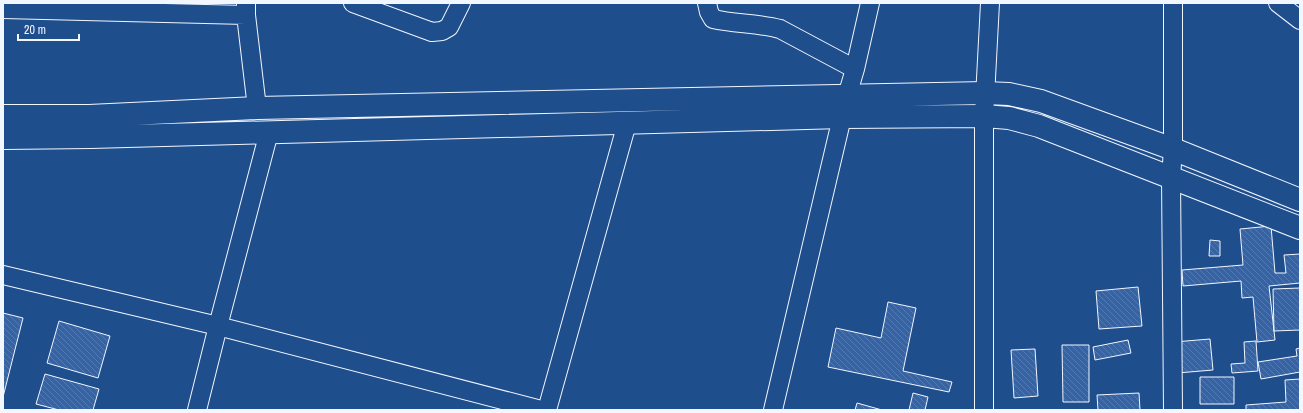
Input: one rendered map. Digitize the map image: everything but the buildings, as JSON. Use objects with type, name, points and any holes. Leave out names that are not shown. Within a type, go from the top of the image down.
[{"type":"street","points":[[353,3],[432,32],[442,31],[449,27],[461,3]]},
{"type":"street","points":[[707,3],[709,12],[713,19],[746,24],[769,25],[780,29],[855,69]]},
{"type":"street","points":[[773,410],[870,3]]},
{"type":"street","points":[[984,410],[984,116],[990,3]]},
{"type":"street","points":[[1173,3],[1173,149],[1171,178],[1173,410]]},
{"type":"street","points":[[1278,3],[1300,20]]},
{"type":"street","points":[[3,9],[114,7],[246,9],[257,108]]},
{"type":"street","points":[[3,116],[89,116],[257,108],[985,93],[1009,94],[1041,101],[1173,149],[1300,200]]},
{"type":"street","points":[[3,138],[91,137],[842,117],[984,116],[1009,118],[1026,122],[1300,228]]},
{"type":"street","points":[[547,410],[627,123]]},
{"type":"street","points":[[197,410],[269,132]]},
{"type":"street","points":[[3,275],[218,326],[541,410]]}]
